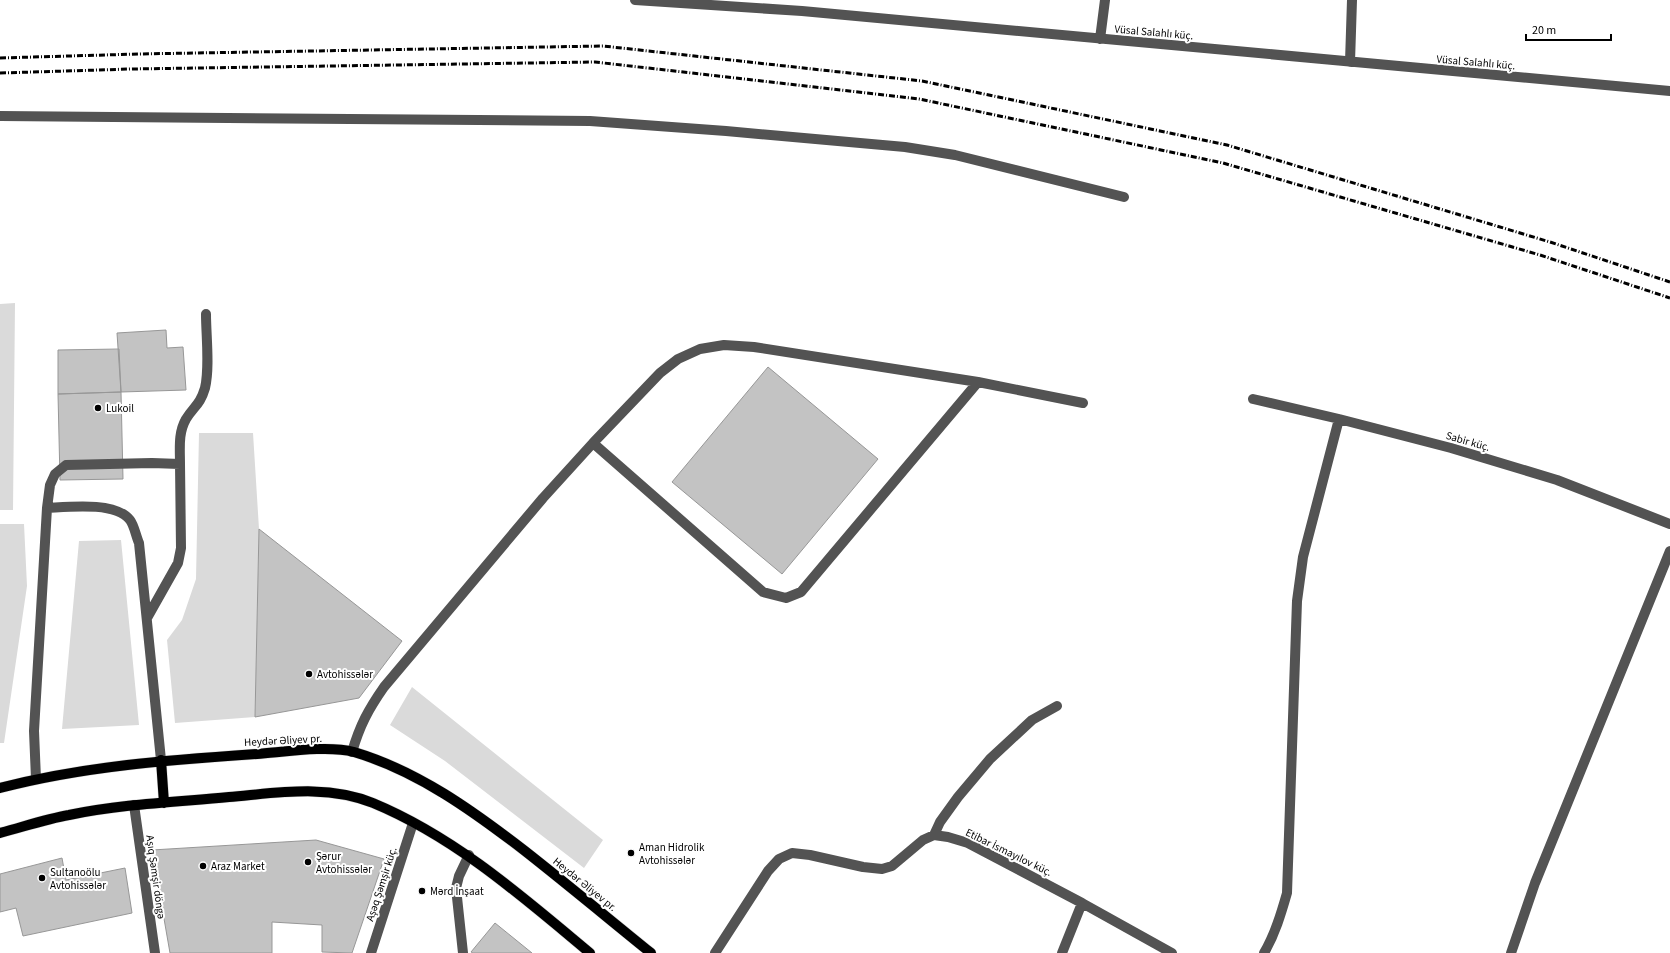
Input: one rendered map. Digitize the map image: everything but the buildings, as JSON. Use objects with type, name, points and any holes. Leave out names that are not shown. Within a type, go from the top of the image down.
[{"type":"main road","name":"Heydər Əliyev pr.","points":[[0,788],[36,779],[110,766],[161,760],[319,749],[352,752],[394,767],[432,786],[487,822],[542,864],[651,953]]},
{"type":"main road","points":[[161,760],[164,803]]},
{"type":"main road","points":[[0,833],[68,815],[134,805],[309,790],[339,793],[372,803],[413,823],[469,856],[590,953]]},
{"type":"street","name":"Vüsal Salahlı küç.","points":[[635,0],[802,11],[1670,91]]},
{"type":"street","points":[[1100,39],[1105,0]]},
{"type":"street","points":[[1350,62],[1352,0]]},
{"type":"street","points":[[0,116],[605,122],[905,147],[955,155],[1124,197]]},
{"type":"street","points":[[147,618],[178,563],[180,548],[180,435],[186,419],[199,403],[205,386],[207,366],[206,314]]},
{"type":"street","points":[[352,752],[359,728],[367,711],[384,687],[511,535],[593,443],[660,373],[678,359],[700,349],[724,345],[754,347],[978,382],[1083,403]]},
{"type":"street","points":[[593,443],[763,592],[786,598],[801,592],[978,382]]},
{"type":"street","name":"Sabir küç.","points":[[1253,399],[1339,419],[1451,448],[1557,480],[1670,524]]},
{"type":"street","points":[[1264,953],[1280,918],[1287,893],[1297,601],[1303,557],[1339,419]]},
{"type":"street","points":[[36,779],[34,731],[46,508],[50,485],[55,474],[66,465],[152,463],[180,464]]},
{"type":"street","points":[[46,508],[92,506],[115,510],[130,520],[139,543],[161,760]]},
{"type":"street","points":[[1511,953],[1535,883],[1670,550]]},
{"type":"street","points":[[716,953],[768,871],[779,859],[792,853],[810,855],[863,867],[882,869],[892,866],[923,840],[934,835],[940,822],[958,797],[990,759],[1032,720],[1057,706]]},
{"type":"street","name":"Aşıq Şəmşir döngə","points":[[134,805],[155,953]]},
{"type":"street","name":"Aşəq Şəmşir küç.","points":[[371,953],[413,823]]},
{"type":"street","name":"Etibar İsmayılov küç.","points":[[934,835],[948,837],[968,843],[1082,903],[1172,953]]},
{"type":"street","points":[[462,953],[456,888],[459,876],[469,856]]},
{"type":"street","points":[[1062,953],[1082,903]]},
{"type":"shaded area","points":[[15,303],[13,510],[0,510],[0,304]]},
{"type":"shaded area","points":[[199,433],[253,433],[259,529],[255,717],[175,723],[167,640],[182,620],[196,579]]},
{"type":"shaded area","points":[[0,524],[24,524],[27,586],[4,743],[0,743]]},
{"type":"shaded area","points":[[121,540],[139,725],[62,729],[79,541]]},
{"type":"shaded area","points":[[412,687],[603,840],[584,868],[445,761],[390,725]]},
{"type":"railway","points":[[0,58],[138,54],[603,46],[922,81],[1227,145],[1550,242],[1670,282]]},
{"type":"railway","points":[[0,73],[131,69],[595,62],[919,99],[1223,163],[1540,255],[1670,298]]},
{"type":"place","name":"Lukoil","points":[[98,408]]},
{"type":"place","name":"Avtohissələr","points":[[309,674]]},
{"type":"place","name":"Aman Hidrolik Avtohissələr","points":[[631,853]]},
{"type":"place","name":"Şərur Avtohissələr","points":[[308,862]]},
{"type":"place","name":"Araz Market","points":[[203,866]]},
{"type":"place","name":"Sultanoölu Avtohissələr","points":[[42,878]]},
{"type":"place","name":"Mərd İnşaat","points":[[422,891]]}]
